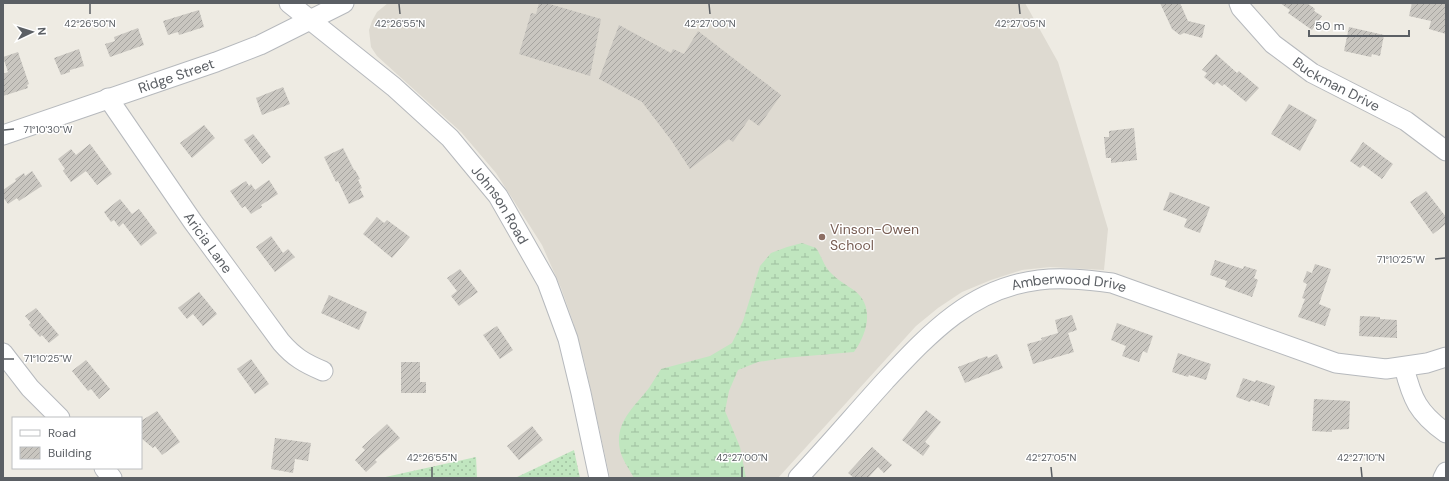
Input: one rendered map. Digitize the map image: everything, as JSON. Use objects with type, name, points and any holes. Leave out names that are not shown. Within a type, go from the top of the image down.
[{"type":"street","name":"Johnson Road","points":[[289,3],[394,87],[450,138],[498,196],[547,282],[568,339],[599,478]]},
{"type":"street","name":"Ridge Street","points":[[3,135],[216,62],[260,45],[344,3]]},
{"type":"street","name":"Buckman Drive","points":[[1239,3],[1241,8],[1273,44],[1312,73],[1406,121],[1446,151]]},
{"type":"street","name":"Aricia Lane","points":[[108,98],[193,222],[281,342],[292,355],[323,371]]},
{"type":"street","name":"Amberwood Drive","points":[[798,478],[918,346],[948,318],[977,300],[1009,286],[1039,280],[1073,279],[1112,283],[1336,363],[1386,370],[1427,363],[1446,357]]},
{"type":"street","points":[[3,353],[30,388],[59,417]]},
{"type":"street","points":[[1404,367],[1412,395],[1418,407],[1428,419],[1446,433]]},
{"type":"street","points":[[105,469],[112,478]]},
{"type":"street","points":[[1443,478],[1446,472]]},
{"type":"shaded area","name":"Vinson-Owen School","points":[[388,3],[1025,3],[1058,62],[1108,229],[1104,270],[1050,267],[1022,270],[991,280],[962,292],[938,308],[916,326],[778,478],[610,478],[585,364],[573,322],[561,288],[542,245],[496,173],[461,132],[377,56],[371,47],[369,30],[372,21],[377,12]]},
{"type":"green space","points":[[802,243],[816,248],[830,272],[855,291],[861,297],[865,305],[867,321],[859,345],[854,352],[784,358],[758,362],[738,370],[729,391],[725,411],[740,447],[746,478],[634,478],[622,457],[619,440],[623,424],[632,409],[649,388],[661,369],[710,356],[732,343],[743,321],[760,266],[771,253]]},
{"type":"green space","points":[[574,450],[580,478],[515,478]]},
{"type":"green space","points":[[476,457],[477,478],[381,478]]},
{"type":"building","points":[[539,3],[546,3],[601,19],[590,76],[519,54],[531,13],[536,14]]},
{"type":"building","points":[[1160,3],[1180,3],[1188,21],[1205,25],[1202,38],[1184,33],[1180,35],[1172,29]]},
{"type":"building","points":[[1280,3],[1307,3],[1315,9],[1314,11],[1322,16],[1312,30],[1288,13],[1290,10]]},
{"type":"building","points":[[1412,3],[1446,3],[1446,34],[1429,29],[1431,21],[1409,16]]},
{"type":"building","points":[[199,10],[204,27],[179,35],[178,32],[168,35],[163,21]]},
{"type":"building","points":[[619,25],[671,53],[673,49],[684,54],[698,31],[781,95],[759,126],[749,119],[733,142],[729,139],[690,169],[671,140],[642,102],[599,79]]},
{"type":"building","points":[[1349,27],[1384,35],[1380,56],[1372,54],[1371,57],[1344,51]]},
{"type":"building","points":[[138,28],[144,45],[110,57],[105,44],[115,41],[114,37]]},
{"type":"building","points":[[79,49],[84,66],[70,70],[70,72],[61,75],[54,58]]},
{"type":"building","points":[[18,52],[29,84],[27,85],[28,88],[3,96],[3,74],[8,72],[3,57]]},
{"type":"building","points":[[1216,54],[1237,73],[1239,71],[1259,88],[1246,102],[1224,84],[1222,86],[1217,82],[1214,85],[1204,77],[1207,73],[1202,70]]},
{"type":"building","points":[[283,87],[290,104],[262,115],[256,98]]},
{"type":"building","points":[[1289,104],[1317,120],[1300,151],[1271,134]]},
{"type":"building","points":[[204,125],[215,138],[192,158],[180,143]]},
{"type":"building","points":[[1134,128],[1137,160],[1111,163],[1111,158],[1106,158],[1104,137],[1109,137],[1109,131]]},
{"type":"building","points":[[253,134],[271,157],[262,164],[244,140]]},
{"type":"building","points":[[1363,142],[1393,164],[1382,179],[1363,165],[1360,168],[1350,161]]},
{"type":"building","points":[[90,144],[112,174],[97,185],[86,171],[71,182],[63,171],[65,169],[58,159],[71,149],[76,155]]},
{"type":"building","points":[[343,148],[360,179],[358,180],[362,188],[360,189],[364,197],[349,204],[324,157]]},
{"type":"building","points":[[32,171],[42,186],[19,201],[17,198],[8,204],[3,197],[3,190],[24,173],[25,176]]},
{"type":"building","points":[[269,180],[278,194],[261,205],[262,207],[251,214],[245,206],[242,208],[230,191],[246,181],[249,186],[251,184],[255,190]]},
{"type":"building","points":[[1426,191],[1446,217],[1446,224],[1433,234],[1410,202]]},
{"type":"building","points":[[1170,192],[1210,207],[1200,233],[1184,227],[1187,219],[1163,210]]},
{"type":"building","points":[[120,199],[132,214],[139,209],[157,233],[141,246],[123,223],[119,227],[114,220],[111,222],[104,212]]},
{"type":"building","points":[[377,217],[384,223],[387,220],[410,237],[392,258],[363,234]]},
{"type":"building","points":[[271,236],[283,253],[288,249],[295,257],[275,272],[256,247]]},
{"type":"building","points":[[1215,260],[1243,269],[1244,266],[1257,270],[1254,278],[1258,280],[1252,297],[1225,287],[1227,281],[1210,275]]},
{"type":"building","points":[[1315,264],[1331,269],[1319,304],[1331,309],[1325,326],[1298,317],[1305,299],[1302,298],[1307,284],[1303,282],[1307,271],[1312,273]]},
{"type":"building","points":[[460,269],[478,292],[459,306],[451,296],[457,291],[447,278]]},
{"type":"building","points":[[199,292],[217,314],[203,326],[193,314],[187,319],[178,308]]},
{"type":"building","points":[[329,295],[367,312],[359,330],[321,313]]},
{"type":"building","points":[[36,308],[59,335],[49,343],[42,335],[40,337],[29,325],[31,323],[25,316]]},
{"type":"building","points":[[1072,315],[1077,330],[1068,333],[1074,352],[1033,364],[1027,344],[1042,340],[1041,338],[1058,333],[1055,320]]},
{"type":"building","points":[[1360,316],[1397,320],[1397,338],[1359,336]]},
{"type":"building","points":[[1117,323],[1153,336],[1147,353],[1143,351],[1139,362],[1122,356],[1126,346],[1111,340]]},
{"type":"building","points":[[497,326],[513,350],[500,359],[483,335]]},
{"type":"building","points":[[1178,353],[1211,364],[1206,380],[1189,375],[1188,377],[1172,372]]},
{"type":"building","points":[[997,354],[1003,368],[965,383],[958,367],[987,356],[988,358]]},
{"type":"building","points":[[251,359],[269,384],[255,394],[237,369]]},
{"type":"building","points":[[86,360],[110,389],[99,399],[91,389],[88,391],[72,371]]},
{"type":"building","points":[[401,362],[420,362],[420,382],[426,382],[426,393],[401,393]]},
{"type":"building","points":[[1243,378],[1255,382],[1256,380],[1275,386],[1269,406],[1236,397]]},
{"type":"building","points":[[1314,399],[1350,401],[1349,429],[1332,430],[1332,432],[1312,431]]},
{"type":"building","points":[[926,410],[941,422],[925,442],[930,446],[923,456],[902,440]]},
{"type":"building","points":[[157,411],[180,442],[162,455],[155,446],[153,448],[142,439],[142,420]]},
{"type":"building","points":[[387,424],[400,438],[375,460],[377,462],[366,472],[355,460],[365,450],[362,447]]},
{"type":"building","points":[[532,426],[543,440],[519,460],[507,446]]},
{"type":"building","points":[[275,438],[311,443],[308,461],[295,459],[293,473],[271,469]]},
{"type":"building","points":[[872,447],[892,465],[884,473],[878,467],[868,478],[854,478],[848,473]]},
{"type":"place","name":"Vinson-Owen School","points":[[822,237]]}]
